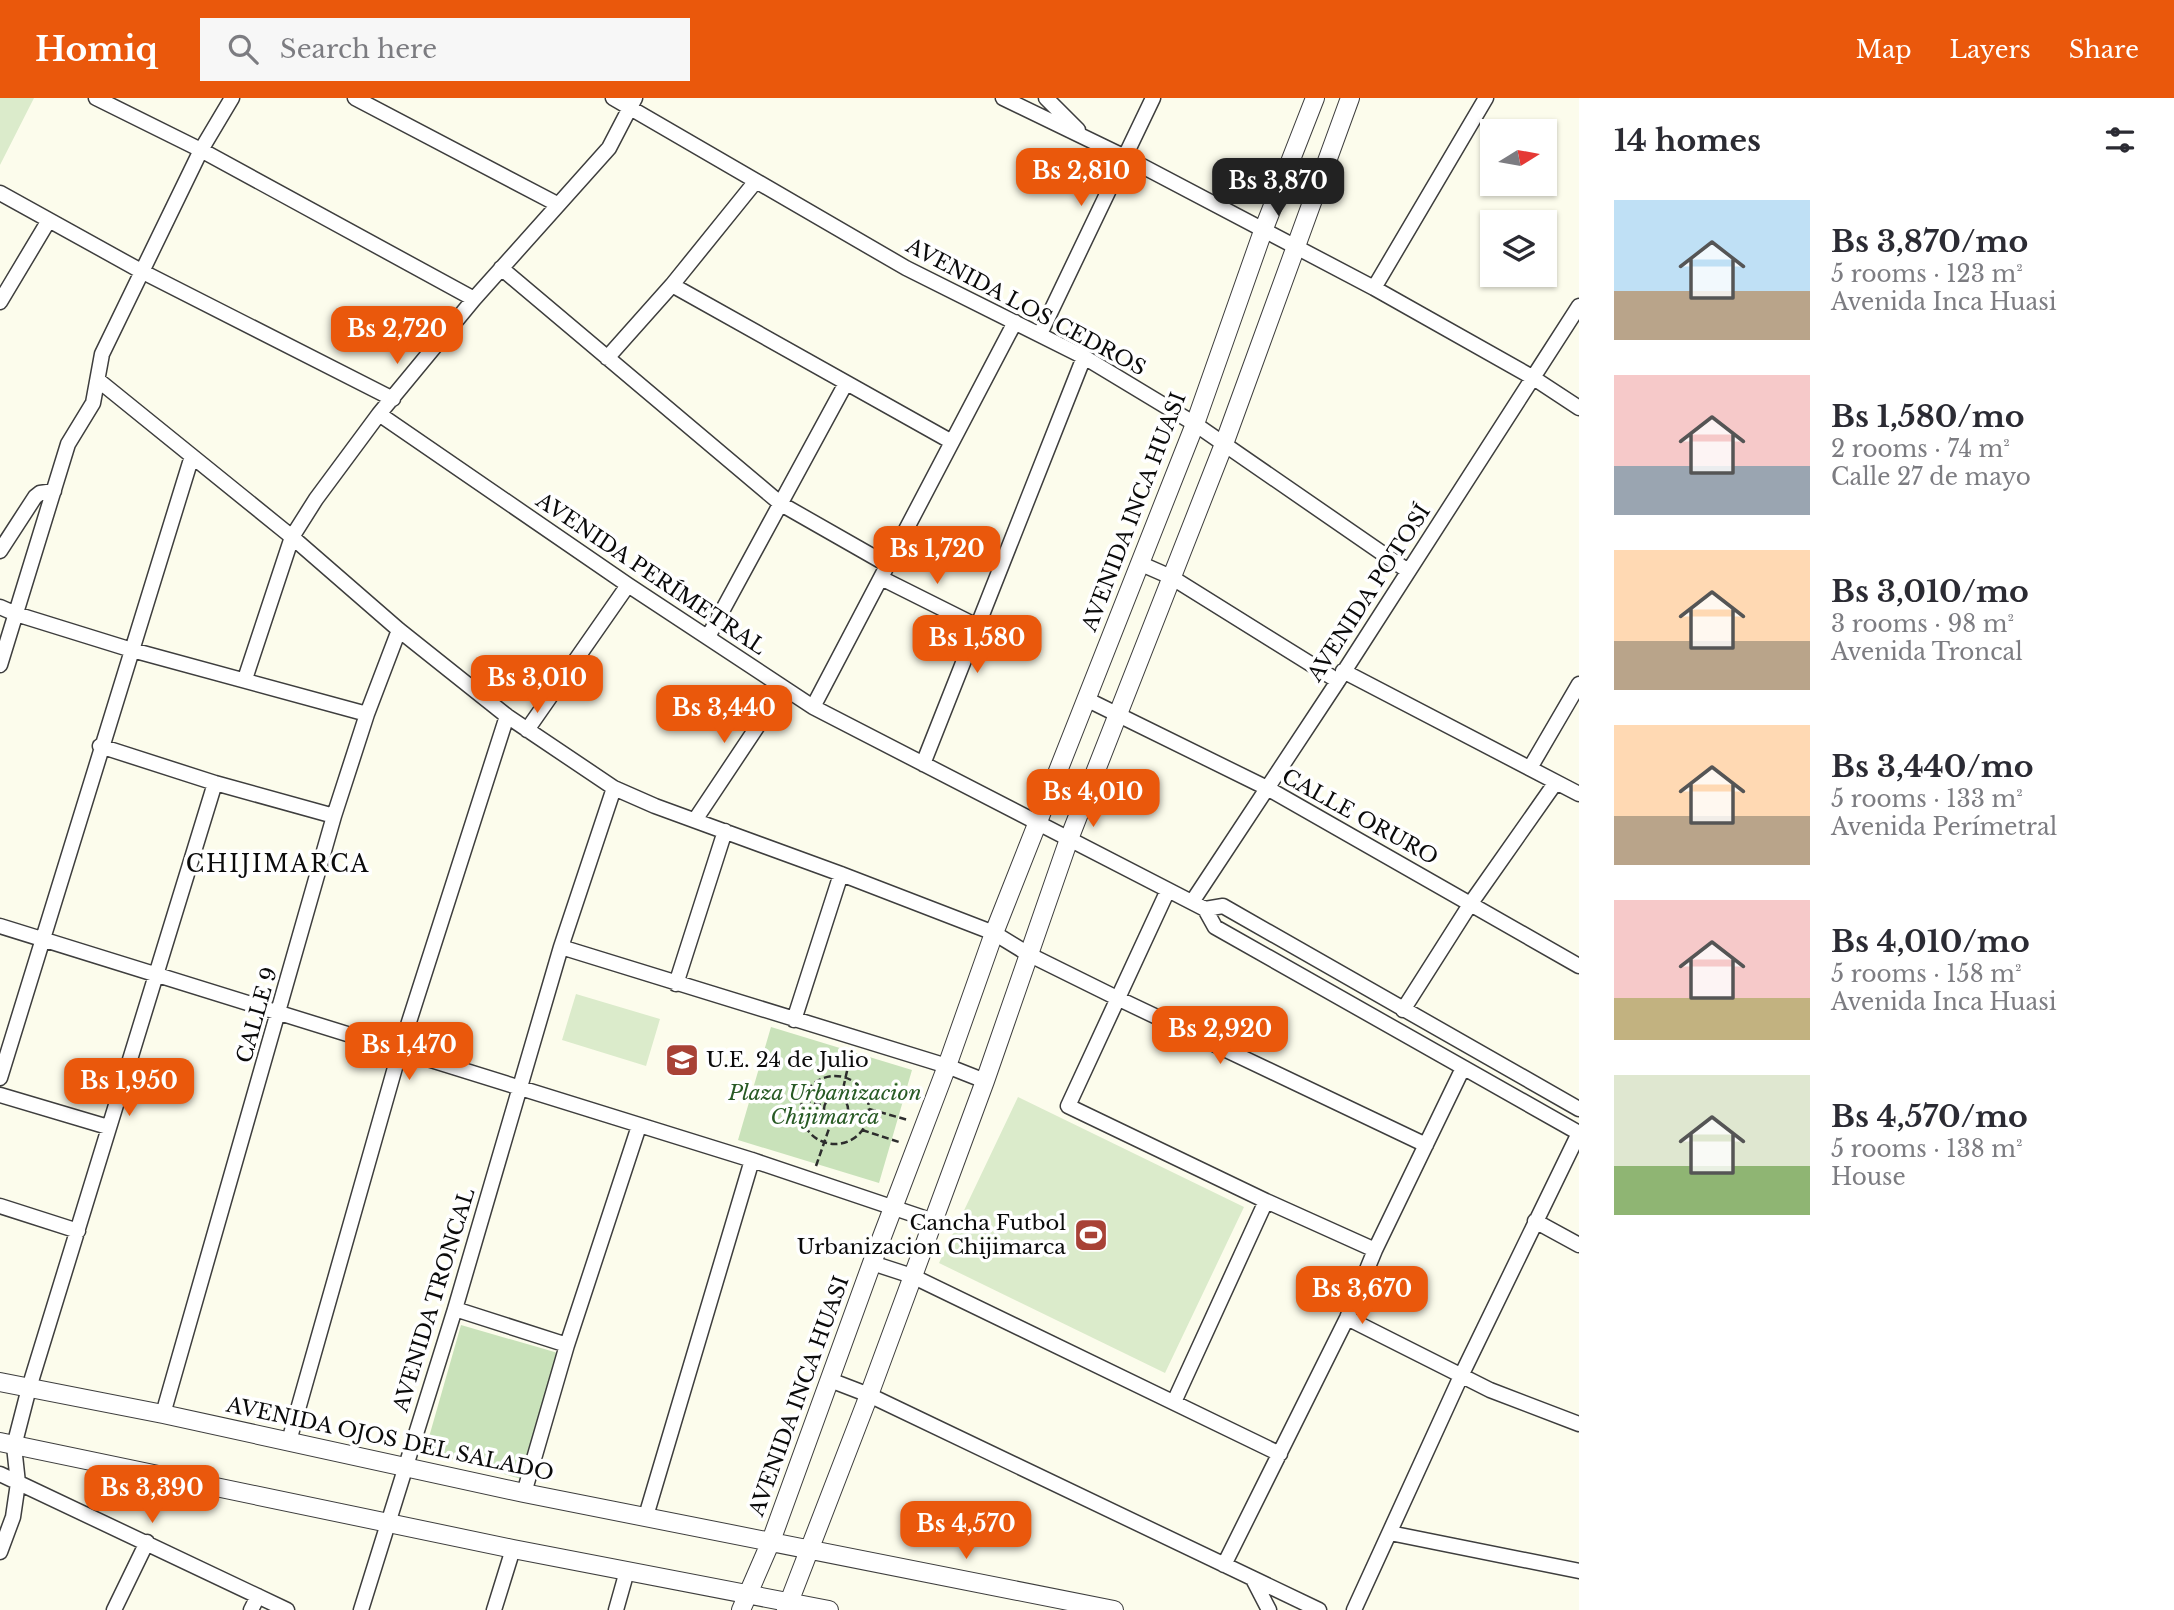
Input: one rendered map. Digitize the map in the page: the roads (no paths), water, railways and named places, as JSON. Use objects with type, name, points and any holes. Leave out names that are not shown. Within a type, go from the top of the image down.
[{"type":"street","points":[[96,98],[201,150],[474,299]]},
{"type":"street","points":[[0,665],[68,444],[93,403],[102,354],[201,150],[232,98]]},
{"type":"street","points":[[355,98],[557,204]]},
{"type":"street","name":"AVENIDA LOS CEDROS","points":[[613,98],[632,103],[756,181],[906,268],[1084,357],[1195,424],[1408,571]]},
{"type":"street","points":[[1003,98],[1125,157],[1374,288],[1532,377],[1579,408]]},
{"type":"street","points":[[1046,98],[1087,138]]},
{"type":"street","points":[[1040,334],[1153,98]]},
{"type":"street","name":"AVENIDA INCA HUASI","points":[[741,1610],[771,1541],[994,933],[1195,424],[1263,231],[1315,98]]},
{"type":"street","points":[[788,1606],[985,1081],[1069,839],[1224,444],[1350,98]]},
{"type":"street","points":[[1374,288],[1486,98]]},
{"type":"street","points":[[245,679],[292,537],[327,484],[379,415],[474,299],[609,148],[632,103]]},
{"type":"street","points":[[607,358],[672,285],[756,181]]},
{"type":"street","points":[[0,193],[141,271],[393,399]]},
{"type":"street","points":[[0,302],[49,220]]},
{"type":"street","points":[[501,268],[781,504],[884,571],[978,626]]},
{"type":"street","points":[[672,285],[952,443]]},
{"type":"street","name":"AVENIDA POTOSÍ","points":[[1199,906],[1267,788],[1579,306]]},
{"type":"street","points":[[813,707],[1015,321]]},
{"type":"street","points":[[923,764],[1084,357]]},
{"type":"street","points":[[98,380],[292,537],[399,630],[508,716],[614,789],[994,933],[1030,955],[1117,998],[1426,1145]]},
{"type":"street","points":[[708,637],[846,383]]},
{"type":"street","name":"AVENIDA PERÍMETRAL","points":[[379,415],[813,707],[1199,906]]},
{"type":"street","points":[[0,1077],[100,746],[192,456]]},
{"type":"street","points":[[0,551],[35,497],[40,493],[54,491]]},
{"type":"street","points":[[1139,563],[1171,577],[1341,676],[1579,794]]},
{"type":"street","points":[[527,730],[628,585]]},
{"type":"street","points":[[0,607],[132,650],[367,714]]},
{"type":"street","name":"CALLE 9","points":[[163,1413],[334,816],[367,714],[399,630]]},
{"type":"street","points":[[1530,768],[1579,684]]},
{"type":"street","points":[[695,820],[783,688]]},
{"type":"street","name":"CALLE ORURO","points":[[1086,699],[1267,788],[1579,965]]},
{"type":"street","points":[[289,1441],[400,1051],[508,716]]},
{"type":"street","points":[[100,746],[215,783],[334,816]]},
{"type":"street","points":[[1403,1010],[1471,903],[1556,782]]},
{"type":"street","points":[[0,1552],[13,1517],[18,1483],[7,1444],[29,1388],[215,783]]},
{"type":"street","name":"AVENIDA TRONCAL","points":[[361,1610],[454,1309],[517,1088],[614,789]]},
{"type":"street","points":[[676,984],[725,831]]},
{"type":"street","points":[[794,1020],[841,874]]},
{"type":"street","points":[[1168,890],[1068,1106],[1375,1250]]},
{"type":"street","points":[[1199,906],[1223,906],[1579,1109]]},
{"type":"street","points":[[1199,906],[1215,927],[1579,1133],[1461,1376],[1354,1610]]},
{"type":"street","points":[[0,926],[752,1160],[933,1220]]},
{"type":"street","points":[[561,947],[947,1066],[985,1081]]},
{"type":"street","points":[[1224,1565],[1347,1318],[1375,1250],[1463,1068]]},
{"type":"street","points":[[0,1095],[108,1127]]},
{"type":"street","points":[[524,1493],[567,1345],[639,1126]]},
{"type":"street","points":[[646,1516],[752,1160]]},
{"type":"street","points":[[1174,1402],[1266,1201]]},
{"type":"street","points":[[0,1206],[78,1231]]},
{"type":"street","points":[[1535,1221],[1579,1245]]},
{"type":"street","points":[[872,1263],[912,1276],[1280,1454]]},
{"type":"street","points":[[454,1309],[567,1345]]},
{"type":"street","points":[[1347,1318],[1461,1376],[1579,1424]]},
{"type":"street","points":[[830,1380],[869,1395],[1319,1610]]},
{"type":"street","name":"AVENIDA OJOS DEL SALADO","points":[[0,1382],[163,1413],[524,1493],[1114,1610]]},
{"type":"street","points":[[7,1444],[513,1549],[748,1593],[788,1606],[829,1610]]},
{"type":"street","points":[[0,1474],[288,1610]]},
{"type":"street","points":[[1390,1533],[1579,1571]]},
{"type":"street","points":[[114,1610],[147,1542]]},
{"type":"street","points":[[494,1610],[513,1549]]},
{"type":"street","points":[[616,1610],[627,1571]]},
{"type":"street","points":[[1253,1579],[1269,1610]]},
{"type":"street","points":[[251,1610],[258,1596]]},
{"type":"place","name":"U.E. 24 de Julio","points":[[682,1060]]},
{"type":"place","name":"Cancha Futbol Urbanizacion Chijimarca","points":[[1091,1235]]},
{"type":"district","name":"CHIJIMARCA","points":[[278,864]]},
{"type":"park label","name":"Plaza Urbanizacion Chijimarca","points":[[825,1105]]}]
